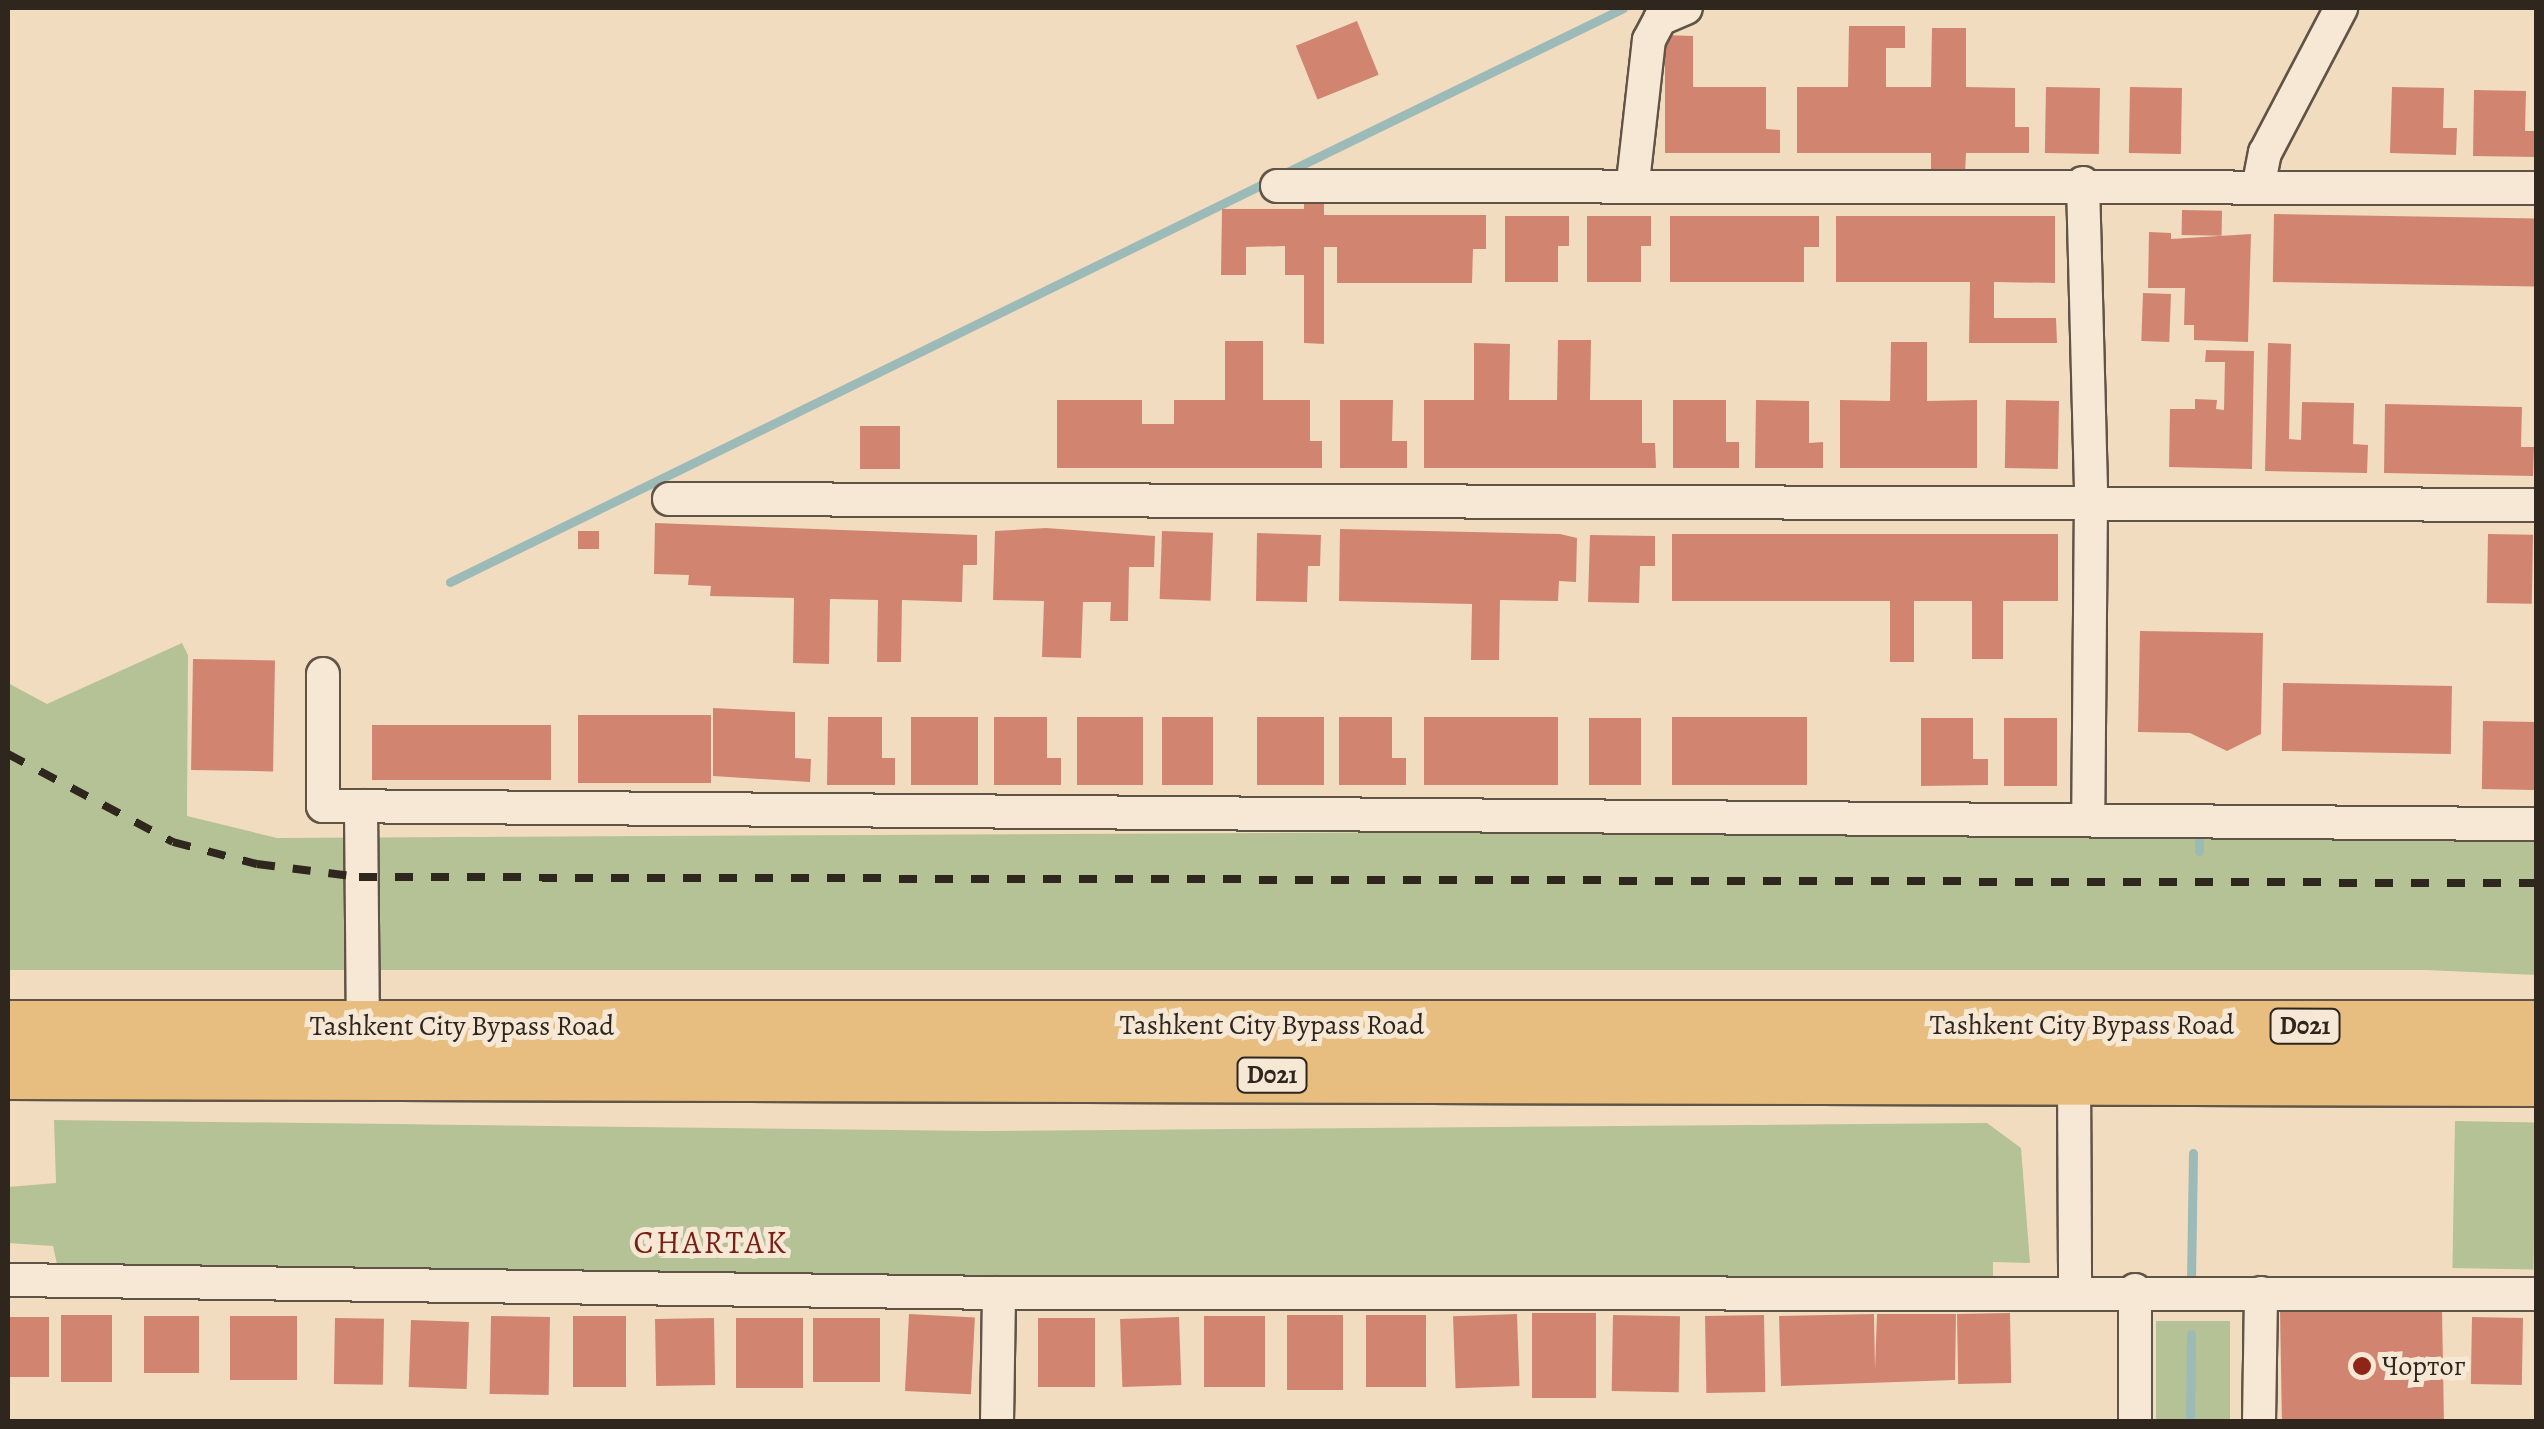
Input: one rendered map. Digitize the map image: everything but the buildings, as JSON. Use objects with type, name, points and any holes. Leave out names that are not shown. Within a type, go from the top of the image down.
[{"type":"highway","name":"Tashkent City Bypass Road","points":[[8,1028],[363,1026],[2074,1051],[2536,1078]]},
{"type":"highway","name":"Tashkent City Bypass Road","points":[[8,1071],[2074,1051],[2536,1028]]},
{"type":"street","points":[[1633,182],[1648,40],[1660,18],[1686,8]]},
{"type":"street","points":[[2260,183],[2265,152],[2341,8]]},
{"type":"street","points":[[1277,186],[1633,182],[2260,183],[2536,188]]},
{"type":"street","points":[[2083,183],[2091,499],[2088,818]]},
{"type":"street","points":[[669,499],[2091,499],[2536,505]]},
{"type":"street","points":[[323,674],[323,806],[2536,824]]},
{"type":"street","points":[[361,806],[363,1026]]},
{"type":"street","points":[[2074,1051],[2075,1290]]},
{"type":"street","points":[[8,1280],[1000,1293],[2135,1290],[2536,1294]]},
{"type":"street","points":[[2135,1290],[2135,1422]]},
{"type":"street","points":[[997,1422],[1000,1293]]},
{"type":"street","points":[[2259,1422],[2261,1293]]},
{"type":"green space","points":[[182,643],[188,655],[187,816],[277,838],[2087,829],[2536,835],[2536,975],[2426,970],[8,970],[8,683],[47,704]]},
{"type":"green space","points":[[54,1120],[982,1131],[1987,1123],[2021,1148],[2030,1263],[1993,1262],[1993,1280],[60,1278],[53,1246],[8,1243],[8,1187],[56,1183]]},
{"type":"green space","points":[[2455,1121],[2536,1122],[2533,1269],[2452,1268]]},
{"type":"green space","points":[[2156,1321],[2230,1321],[2230,1421],[2156,1421]]},
{"type":"waterway","points":[[1285,173],[1623,8]]},
{"type":"waterway","points":[[450,582],[1271,180]]},
{"type":"waterway","points":[[2199,836],[2199,851]]},
{"type":"waterway","points":[[2191,1280],[2193,1153]]},
{"type":"waterway","points":[[2190,1422],[2191,1334]]},
{"type":"railway","points":[[8,754],[173,842],[257,864],[359,877],[2536,883]]},
{"type":"place","name":"Чортог","points":[[2362,1366]]},
{"type":"district","name":"CHARTAK","points":[[711,1242]]}]
